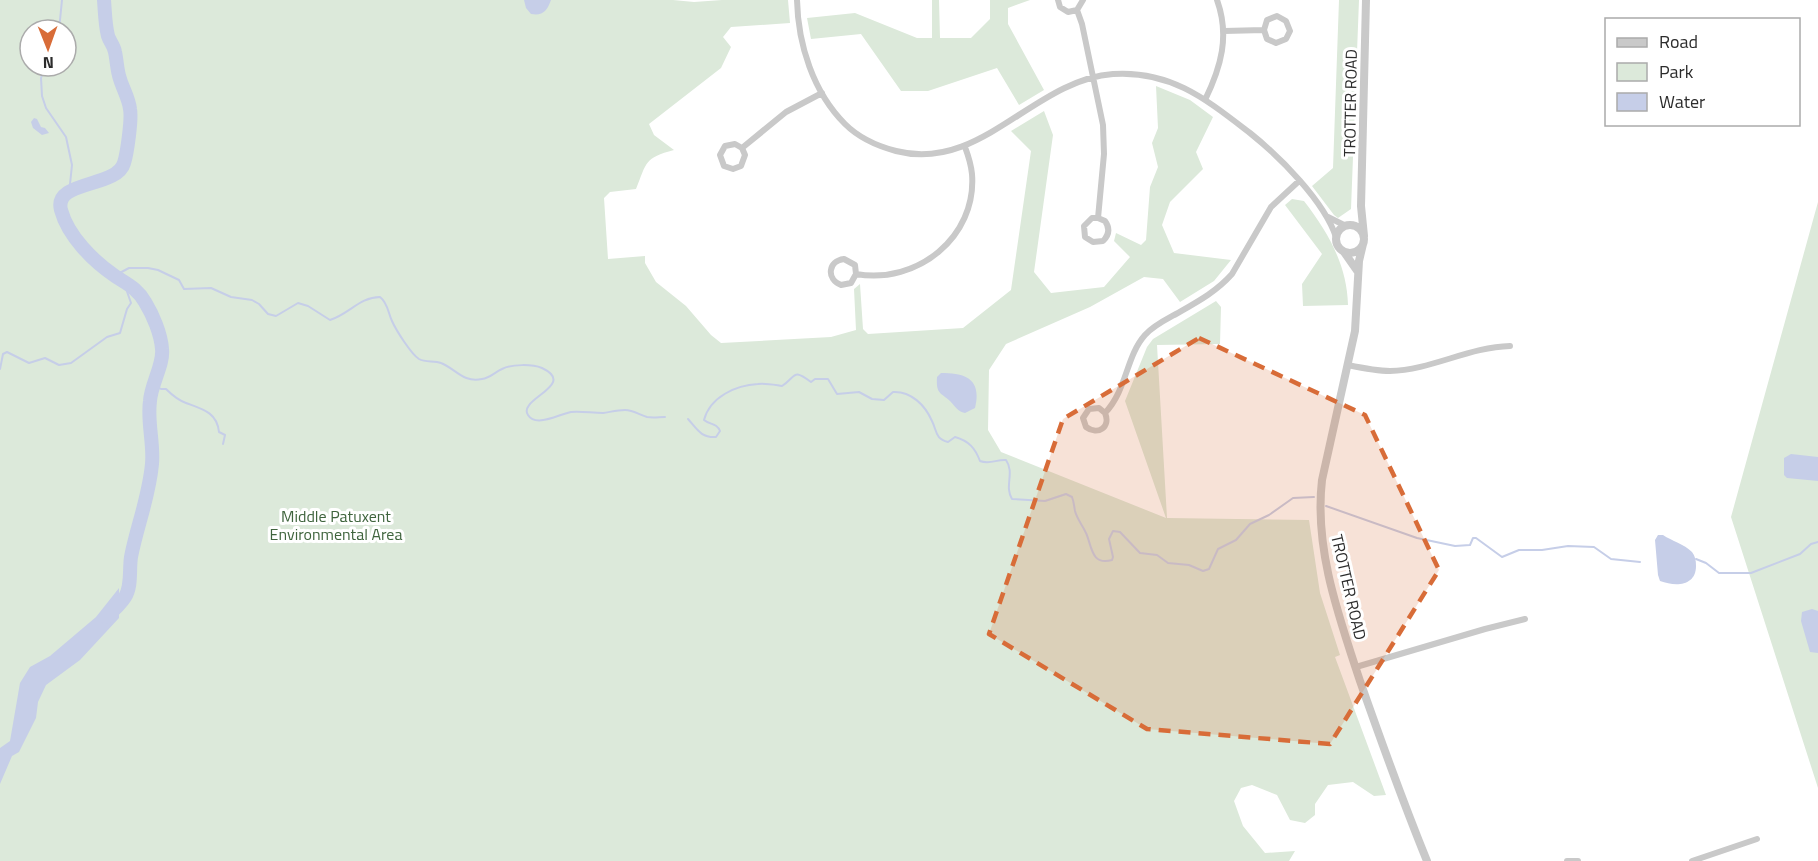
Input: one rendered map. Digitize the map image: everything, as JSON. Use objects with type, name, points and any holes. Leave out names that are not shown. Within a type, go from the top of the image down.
[{"type":"street","points":[[797,0],[803,47],[822,93],[840,119],[868,141],[901,152],[929,154],[965,147],[1064,89],[1093,77],[1121,74],[1149,76],[1178,84],[1206,100],[1259,141],[1299,181],[1325,215],[1338,246],[1354,263],[1359,273]]},
{"type":"street","points":[[1058,0],[1068,12],[1077,10],[1083,0]]},
{"type":"street","points":[[1206,100],[1221,63],[1224,48],[1224,31],[1217,0]]},
{"type":"street","name":"TROTTER ROAD","points":[[1366,0],[1361,207],[1363,240],[1355,331],[1326,458],[1320,516],[1329,577],[1345,636],[1374,722],[1427,861]]},
{"type":"street","points":[[1077,10],[1103,125],[1104,154],[1098,218]]},
{"type":"street","points":[[1277,16],[1286,21],[1290,31],[1286,39],[1276,43],[1267,39],[1264,30],[1267,21],[1277,16]]},
{"type":"street","points":[[1224,31],[1264,30]]},
{"type":"street","points":[[742,148],[786,112],[822,93]]},
{"type":"street","points":[[735,144],[742,148],[745,155],[741,166],[733,169],[722,164],[720,154],[725,146],[735,144]]},
{"type":"street","points":[[856,274],[888,275],[915,268],[938,254],[949,243],[966,217],[970,202],[972,173],[965,147]]},
{"type":"street","points":[[1106,413],[1099,408],[1089,409],[1083,418],[1086,428],[1093,432],[1103,429],[1107,421],[1106,413],[1117,400],[1142,339],[1155,326],[1205,298],[1224,283],[1232,274],[1271,207],[1299,181]]},
{"type":"street","points":[[1336,237],[1339,230],[1355,219],[1361,207]]},
{"type":"street","points":[[1325,215],[1333,221],[1358,227],[1363,240],[1357,251],[1344,252]]},
{"type":"street","points":[[1092,218],[1098,218],[1107,224],[1108,235],[1103,241],[1093,242],[1085,237],[1084,226],[1092,218]]},
{"type":"street","points":[[844,259],[855,265],[856,274],[851,283],[841,285],[833,280],[830,273],[832,264],[844,259]]},
{"type":"street","points":[[1348,365],[1375,370],[1402,370],[1490,346],[1510,346]]},
{"type":"street","points":[[1356,667],[1462,635],[1525,619]]},
{"type":"street","points":[[1692,861],[1757,839]]},
{"type":"street","points":[[1567,861],[1578,861]]},
{"type":"highlighted area","points":[[1199,338],[1365,415],[1439,570],[1330,744],[1147,729],[989,634],[1063,419]]},
{"type":"green space","name":"Middle Patuxent Environmental Area","points":[[0,0],[673,0],[694,2],[788,0],[790,23],[731,27],[723,37],[731,47],[721,68],[649,124],[654,135],[674,150],[648,162],[636,189],[610,192],[604,198],[608,259],[645,256],[645,263],[656,282],[686,306],[721,343],[831,337],[856,330],[854,289],[860,284],[863,329],[868,334],[963,328],[1011,290],[1031,151],[1011,131],[1044,111],[1053,135],[1034,272],[1051,293],[1104,287],[1130,257],[1114,241],[1116,233],[1141,245],[1146,240],[1150,187],[1158,167],[1152,143],[1158,128],[1156,86],[1190,100],[1213,117],[1196,152],[1203,169],[1170,202],[1162,225],[1174,253],[1231,260],[1214,281],[1180,302],[1163,279],[1144,277],[1090,307],[1006,344],[989,370],[988,430],[1001,452],[1166,518],[1125,401],[1147,347],[1153,339],[1216,301],[1221,307],[1220,344],[1157,345],[1167,518],[1309,520],[1320,593],[1340,655],[1335,657],[1386,795],[1374,796],[1353,782],[1328,785],[1315,804],[1315,815],[1305,823],[1290,820],[1277,795],[1252,785],[1241,788],[1234,801],[1243,826],[1265,853],[1295,851],[1289,861],[0,861]]},
{"type":"green space","points":[[932,0],[939,0],[940,38],[971,38],[990,19],[990,0],[1030,0],[1008,8],[1008,24],[1044,90],[1019,105],[997,68],[928,91],[901,91],[861,34],[811,39],[807,18],[855,13],[917,38],[932,38]]},
{"type":"green space","points":[[1339,0],[1359,0],[1351,209],[1338,218],[1312,186],[1333,168]]},
{"type":"green space","points":[[1292,199],[1304,201],[1335,250],[1344,276],[1348,305],[1303,306],[1302,284],[1322,254],[1285,205]]},
{"type":"green space","points":[[1818,202],[1818,788],[1731,517]]},
{"type":"water","points":[[524,0],[551,0],[544,12],[531,14]]},
{"type":"water","points":[[34,118],[49,133],[42,135],[33,128],[31,122]]},
{"type":"water","points":[[941,373],[965,376],[974,384],[977,398],[975,408],[965,413],[962,412],[941,394],[938,390],[937,377]]},
{"type":"water","points":[[1791,454],[1818,457],[1818,481],[1787,478],[1784,475],[1784,458]]},
{"type":"water","points":[[1658,535],[1663,535],[1682,545],[1693,554],[1696,562],[1695,573],[1689,581],[1672,584],[1660,581],[1655,540]]},
{"type":"water","points":[[119,588],[119,618],[80,660],[46,685],[38,702],[36,718],[19,752],[12,756],[0,784],[0,748],[10,741],[20,683],[30,667],[50,656],[96,617]]},
{"type":"water","points":[[1812,609],[1818,611],[1818,653],[1810,652],[1801,621],[1802,612]]},
{"type":"waterway","points":[[60,18],[62,0]]},
{"type":"waterway","points":[[104,0],[108,36],[130,109],[130,128],[125,159],[119,171],[110,177],[66,194],[61,200],[61,210],[69,229],[82,247],[98,263],[142,297],[156,325],[162,355],[150,401],[152,456],[150,476],[131,557],[129,588],[121,603],[106,617]]},
{"type":"waterway","points":[[41,78],[42,96],[46,108],[66,137],[72,165],[71,191]]},
{"type":"waterway","points":[[114,276],[129,268],[158,270],[179,280],[184,289],[211,288],[231,297],[252,300],[268,314],[276,316],[298,303],[308,306],[330,320],[366,300],[380,297],[400,336],[419,359],[441,363],[475,380],[516,365],[542,368],[551,374],[553,380],[550,386],[527,409],[532,419],[548,419],[571,412],[603,413],[625,410],[647,417],[665,417]]},
{"type":"waterway","points":[[0,369],[3,354],[7,352],[29,363],[45,358],[59,365],[71,363],[107,337],[120,333],[131,303],[123,280]]},
{"type":"waterway","points":[[688,419],[703,434],[716,437],[720,431],[719,428],[704,420],[707,412],[718,399],[733,390],[750,385],[782,386],[797,374],[811,382],[815,379],[828,379],[837,394],[859,392],[872,399],[884,400],[893,392],[906,394],[917,400],[925,410],[941,439],[948,442],[955,437],[968,443],[980,461],[1006,460],[1010,470],[1009,489],[1012,499],[1045,501],[1066,494],[1072,497],[1076,514],[1093,554],[1096,558],[1105,561],[1112,560],[1113,557],[1109,539],[1113,531],[1120,532],[1140,553],[1157,555],[1168,563],[1189,565],[1203,571],[1209,569],[1218,549],[1236,540],[1250,524],[1269,515],[1293,498],[1314,497]]},
{"type":"waterway","points":[[152,384],[208,412],[218,425],[219,432],[225,435],[223,444]]},
{"type":"waterway","points":[[1326,506],[1417,538],[1455,546],[1470,545],[1473,538],[1476,538],[1502,557],[1519,550],[1542,550],[1568,546],[1594,547],[1611,559],[1640,562]]},
{"type":"waterway","points":[[1696,559],[1719,573],[1751,573],[1800,554],[1811,544],[1818,542]]}]
